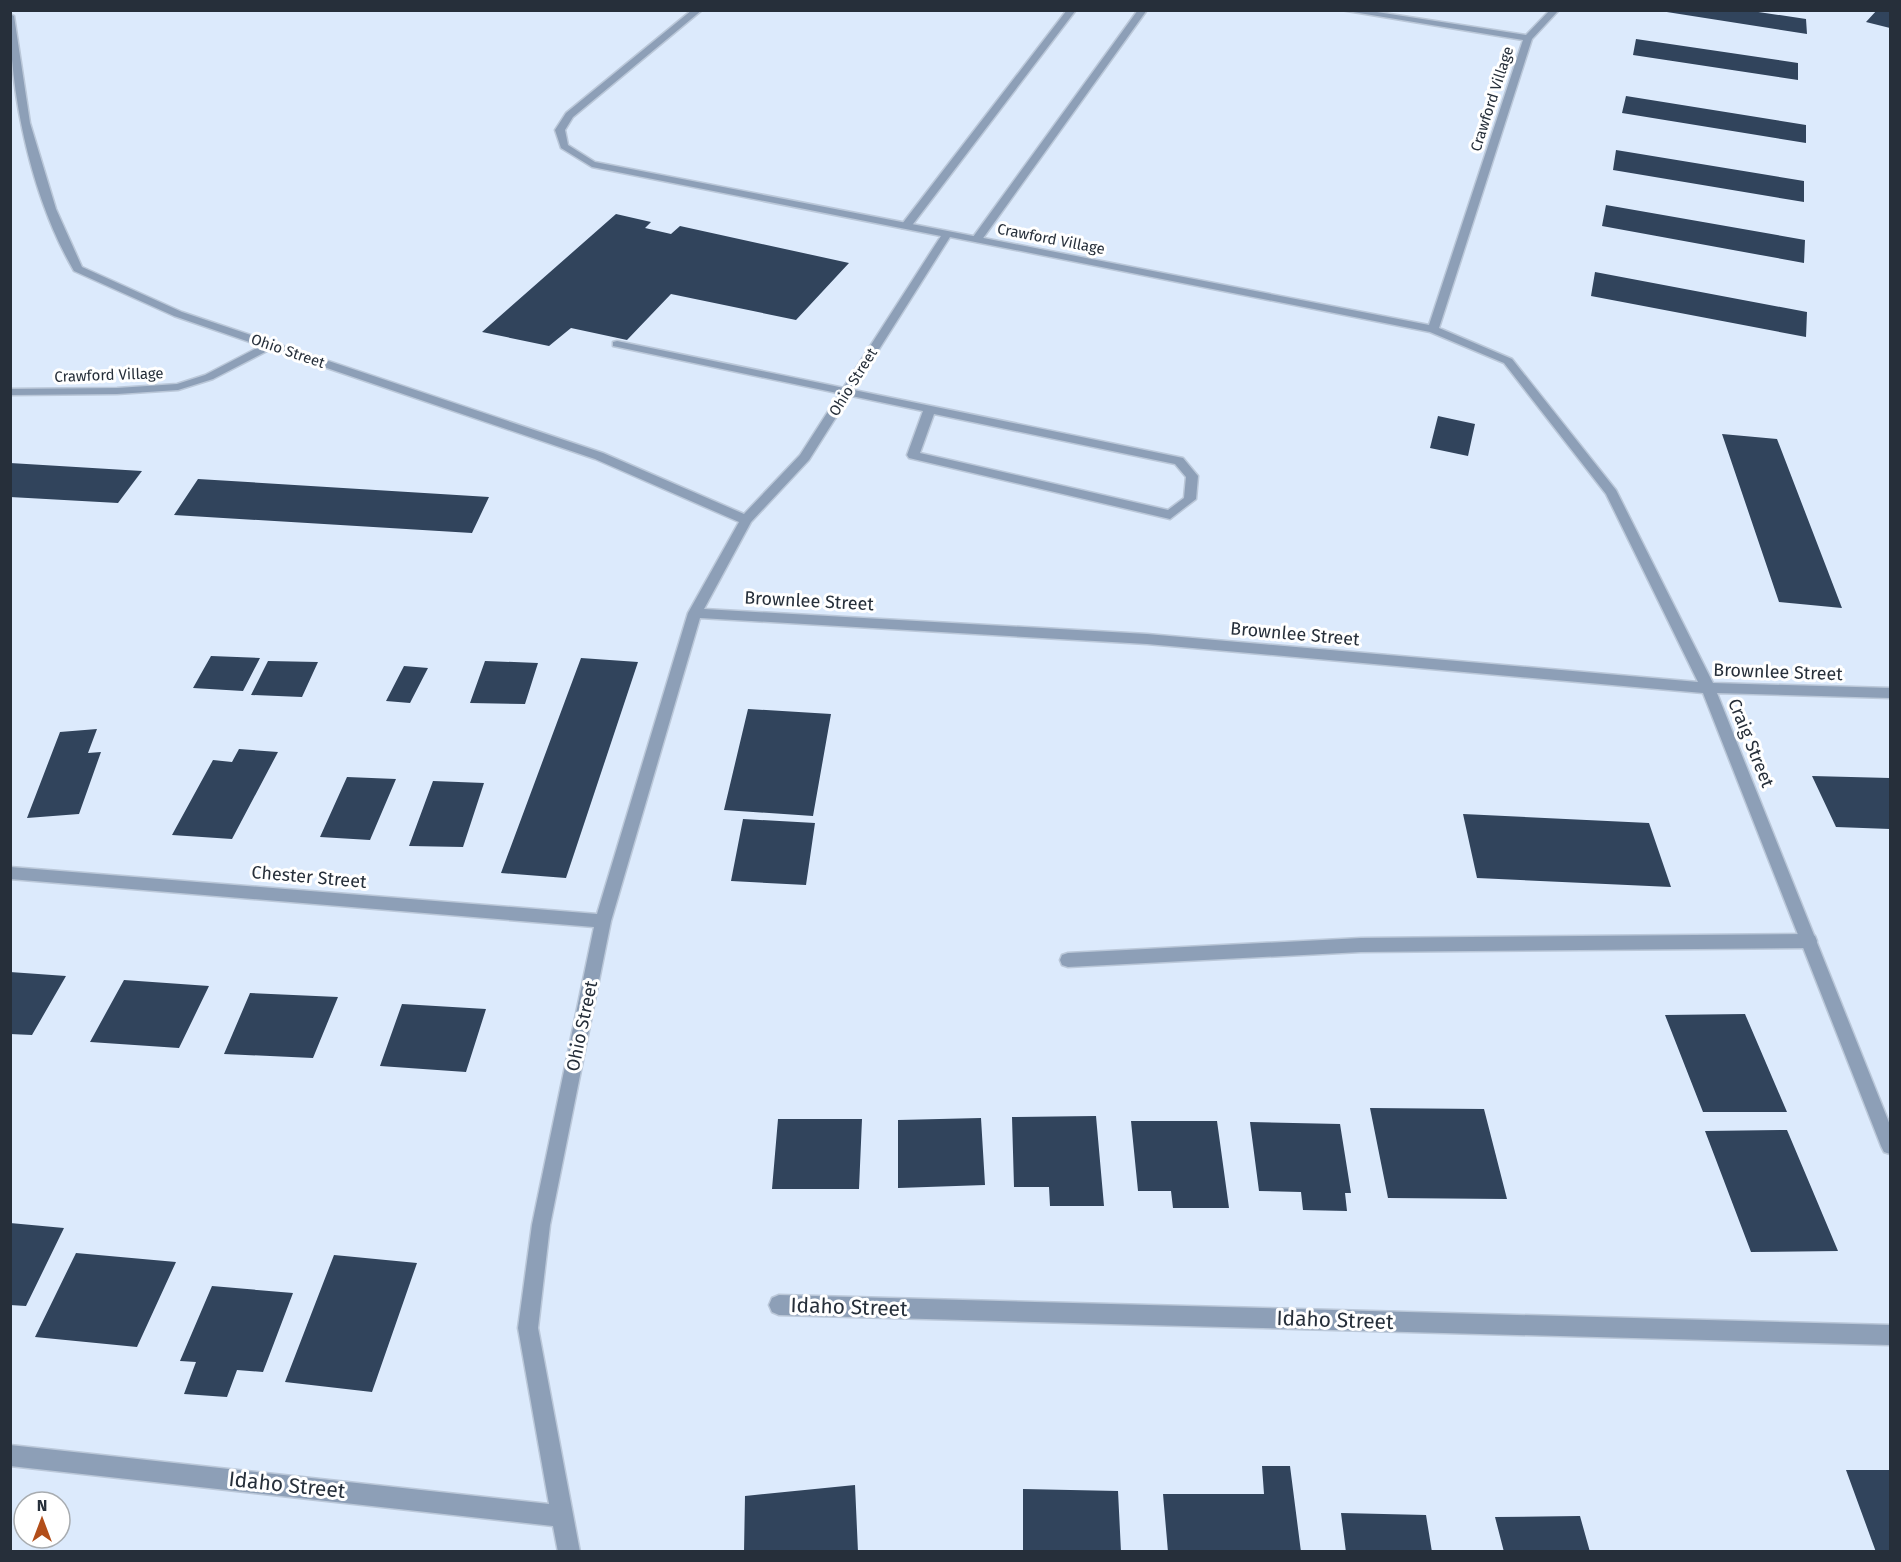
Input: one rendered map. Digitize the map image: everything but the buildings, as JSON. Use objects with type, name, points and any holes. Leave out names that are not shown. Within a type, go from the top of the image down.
[{"type":"street","name":"Crawford Village","points":[[698,10],[569,115],[560,130],[564,146],[592,164],[1434,329],[1528,38]]},
{"type":"street","points":[[906,226],[1072,10]]},
{"type":"street","points":[[977,239],[1143,10]]},
{"type":"street","points":[[1345,10],[1528,38],[1555,10]]},
{"type":"street","name":"Ohio Street","points":[[10,16],[25,123],[51,209],[78,269],[178,314],[599,456],[746,520]]},
{"type":"street","name":"Ohio Street","points":[[569,1551],[528,1328],[541,1225],[603,921],[695,613],[746,520],[805,457],[947,234]]},
{"type":"street","name":"Craig Street","points":[[1434,329],[1508,361],[1612,493],[1708,688],[1890,1146]]},
{"type":"street","points":[[618,344],[1179,460],[1192,476],[1190,499],[1170,515],[914,455],[930,409]]},
{"type":"street","name":"Crawford Village","points":[[10,392],[117,391],[178,387],[209,377],[271,345]]},
{"type":"street","name":"Brownlee Street","points":[[695,613],[1147,639],[1708,688],[1890,693]]},
{"type":"street","name":"Chester Street","points":[[10,873],[603,921]]},
{"type":"street","points":[[1068,960],[1361,945],[1809,941]]},
{"type":"street","name":"Idaho Street","points":[[779,1305],[1890,1335]]},
{"type":"street","name":"Idaho Street","points":[[10,1455],[563,1516]]}]
